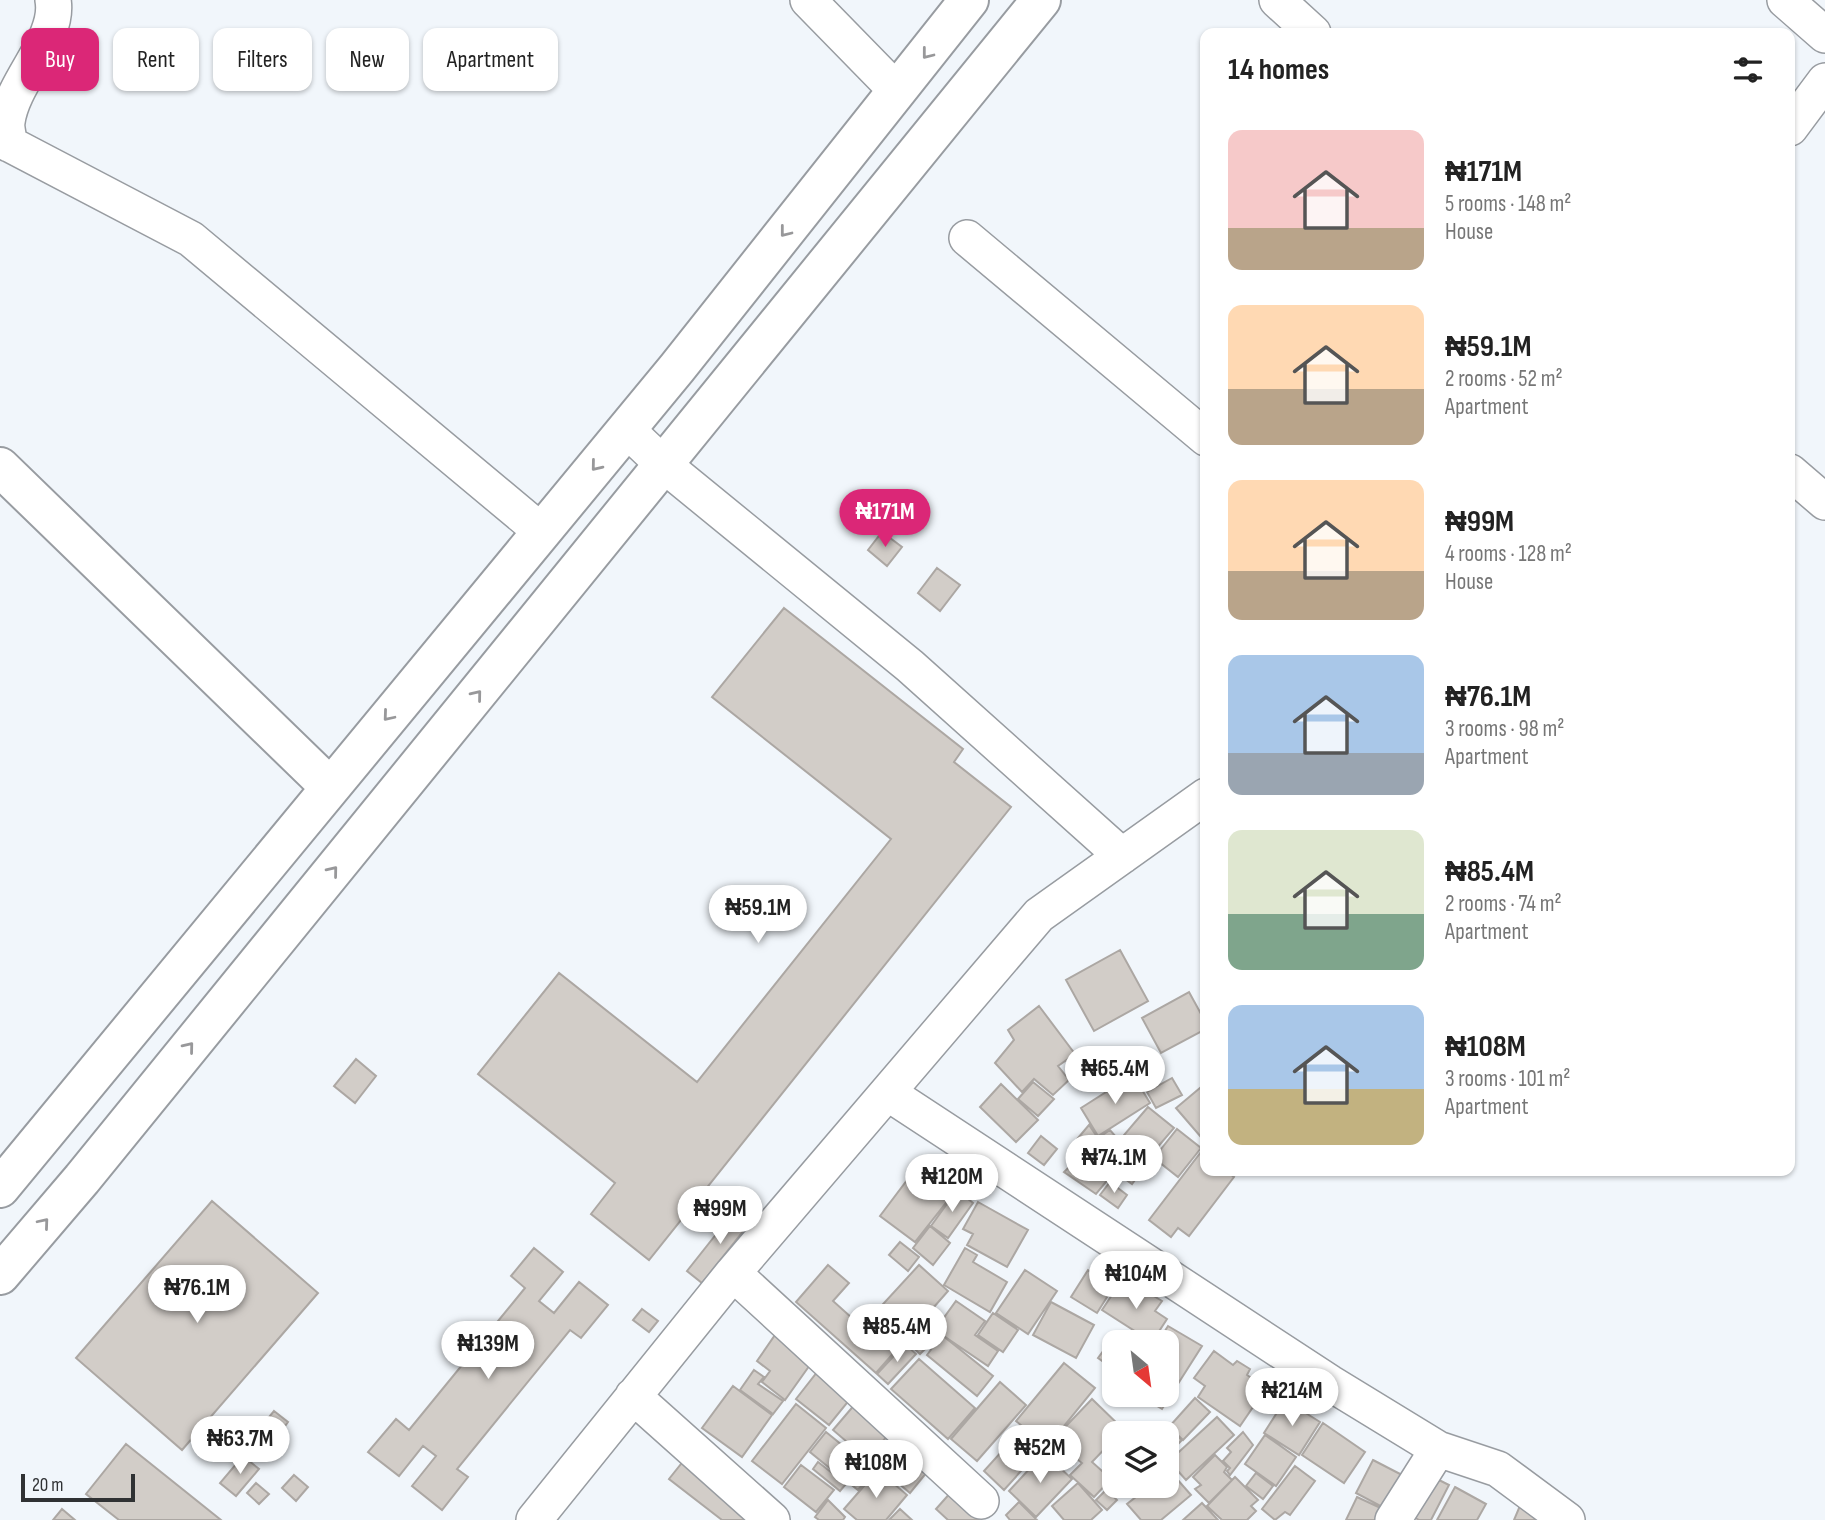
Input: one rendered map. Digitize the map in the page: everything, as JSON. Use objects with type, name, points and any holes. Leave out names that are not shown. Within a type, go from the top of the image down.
[{"type":"main road","points":[[0,1188],[542,532],[969,0]]},
{"type":"main road","points":[[0,1275],[100,1157],[1041,0]]},
{"type":"main road","points":[[0,467],[330,787]]},
{"type":"street","points":[[53,0],[54,19],[20,86],[7,122],[5,141],[191,239],[542,532]]},
{"type":"street","points":[[808,0],[897,91]]},
{"type":"street","points":[[1278,0],[1308,28]]},
{"type":"street","points":[[1785,0],[1825,35]]},
{"type":"street","points":[[1795,121],[1825,81]]},
{"type":"street","points":[[967,238],[1200,433]]},
{"type":"street","points":[[626,429],[664,465],[910,666],[1122,856]]},
{"type":"street","points":[[1795,476],[1825,502]]},
{"type":"street","points":[[534,1520],[733,1273],[1039,915],[1200,800]]},
{"type":"street","points":[[888,1093],[1330,1383],[1438,1449],[1498,1469],[1567,1520]]},
{"type":"street","points":[[733,1273],[981,1501]]},
{"type":"street","points":[[634,1396],[772,1520]]},
{"type":"street","points":[[1393,1520],[1438,1449]]},
{"type":"building","points":[[882,532],[902,547],[887,566],[868,550]]},
{"type":"building","points":[[937,568],[960,585],[940,611],[918,593]]},
{"type":"building","points":[[784,608],[963,749],[954,762],[1011,807],[649,1260],[591,1214],[615,1183],[478,1074],[559,973],[697,1082],[891,839],[712,697]]},
{"type":"building","points":[[1120,950],[1148,1001],[1094,1031],[1066,980]]},
{"type":"building","points":[[1189,992],[1200,1012],[1200,1032],[1161,1053],[1142,1018]]},
{"type":"building","points":[[1039,1006],[1075,1054],[1058,1066],[1069,1080],[1053,1095],[1034,1079],[1022,1092],[995,1063],[1014,1040],[1008,1030]]},
{"type":"building","points":[[1116,1053],[1129,1073],[1106,1087],[1093,1067]]},
{"type":"building","points":[[356,1059],[376,1076],[355,1103],[334,1086]]},
{"type":"building","points":[[1133,1075],[1150,1103],[1098,1136],[1081,1108]]},
{"type":"building","points":[[1172,1078],[1182,1095],[1156,1108],[1147,1092]]},
{"type":"building","points":[[1033,1082],[1054,1099],[1038,1116],[1018,1099]]},
{"type":"building","points":[[1001,1084],[1038,1120],[1016,1142],[980,1107]]},
{"type":"building","points":[[1200,1088],[1200,1136],[1176,1108]]},
{"type":"building","points":[[1148,1107],[1174,1128],[1150,1156],[1124,1135]]},
{"type":"building","points":[[1089,1125],[1098,1138],[1110,1130],[1130,1153],[1096,1194],[1064,1172],[1083,1153],[1072,1145]]},
{"type":"building","points":[[1177,1129],[1200,1147],[1178,1177],[1154,1158]]},
{"type":"building","points":[[1041,1136],[1057,1149],[1044,1165],[1028,1153]]},
{"type":"building","points":[[1200,1153],[1200,1176],[1234,1177],[1189,1236],[1178,1228],[1171,1237],[1149,1220]]},
{"type":"building","points":[[1131,1155],[1145,1166],[1132,1184],[1117,1173]]},
{"type":"building","points":[[920,1163],[956,1190],[915,1242],[880,1216]]},
{"type":"building","points":[[1110,1182],[1127,1195],[1118,1208],[1100,1195]]},
{"type":"building","points":[[957,1190],[973,1203],[948,1238],[931,1226]]},
{"type":"building","points":[[212,1201],[318,1293],[182,1450],[76,1358]]},
{"type":"building","points":[[978,1202],[1028,1230],[1007,1267],[967,1245],[973,1234],[963,1229]]},
{"type":"building","points":[[737,1208],[752,1220],[702,1283],[687,1271]]},
{"type":"building","points":[[930,1226],[950,1243],[933,1265],[913,1248]]},
{"type":"building","points":[[900,1242],[919,1257],[908,1271],[889,1255]]},
{"type":"building","points":[[534,1248],[563,1272],[539,1301],[554,1313],[579,1282],[608,1305],[581,1338],[570,1330],[457,1469],[468,1477],[442,1510],[412,1486],[436,1456],[423,1446],[399,1476],[368,1452],[396,1419],[409,1430],[525,1288],[511,1276]]},
{"type":"building","points":[[965,1248],[977,1255],[973,1262],[1007,1282],[990,1312],[944,1285]]},
{"type":"building","points":[[828,1265],[849,1283],[833,1301],[862,1327],[919,1265],[948,1291],[876,1373],[796,1302]]},
{"type":"building","points":[[1025,1270],[1057,1291],[1028,1334],[996,1313]]},
{"type":"building","points":[[1088,1270],[1114,1286],[1097,1313],[1071,1297]]},
{"type":"building","points":[[1129,1281],[1162,1301],[1155,1311],[1167,1319],[1160,1330],[1133,1330],[1102,1310],[1116,1289],[1121,1293]]},
{"type":"building","points":[[956,1301],[985,1321],[975,1335],[998,1351],[988,1366],[935,1330]]},
{"type":"building","points":[[1051,1302],[1094,1325],[1076,1358],[1033,1335]]},
{"type":"building","points":[[642,1309],[658,1321],[649,1332],[633,1320]]},
{"type":"building","points":[[993,1313],[1018,1330],[1003,1352],[978,1335]]},
{"type":"building","points":[[930,1317],[937,1325],[927,1336],[933,1341],[920,1354],[906,1341]]},
{"type":"building","points":[[1180,1333],[1202,1346],[1180,1381]]},
{"type":"building","points":[[775,1335],[812,1362],[785,1400],[762,1382],[770,1371],[757,1361]]},
{"type":"building","points":[[942,1335],[993,1376],[977,1396],[927,1355]]},
{"type":"building","points":[[905,1344],[916,1354],[888,1384],[877,1374]]},
{"type":"building","points":[[1214,1351],[1233,1365],[1237,1361],[1250,1369],[1247,1375],[1266,1388],[1240,1426],[1198,1397],[1205,1386],[1194,1378]]},
{"type":"building","points":[[919,1359],[975,1408],[948,1439],[891,1389]]},
{"type":"building","points":[[1064,1363],[1095,1388],[1047,1447],[1016,1421]]},
{"type":"building","points":[[754,1370],[764,1377],[758,1384],[783,1401],[773,1414],[740,1390]]},
{"type":"building","points":[[818,1371],[851,1398],[829,1425],[796,1399]]},
{"type":"building","points":[[1000,1382],[1026,1405],[977,1461],[951,1439]]},
{"type":"building","points":[[733,1386],[772,1415],[742,1457],[702,1428]]},
{"type":"building","points":[[1195,1398],[1210,1412],[1183,1440],[1179,1436],[1179,1421],[1174,1421]]},
{"type":"building","points":[[1092,1399],[1115,1421],[1102,1421],[1102,1452],[1092,1462],[1102,1471],[1102,1489],[1094,1497],[1070,1475],[1082,1463],[1073,1456],[1064,1465],[1045,1448]]},
{"type":"building","points":[[1285,1400],[1320,1422],[1299,1455],[1264,1433]]},
{"type":"building","points":[[856,1403],[890,1433],[867,1459],[833,1430]]},
{"type":"building","points":[[796,1404],[826,1428],[782,1484],[752,1461]]},
{"type":"building","points":[[274,1411],[288,1422],[280,1433],[265,1422]]},
{"type":"building","points":[[1217,1417],[1234,1435],[1186,1480],[1179,1472],[1179,1452]]},
{"type":"building","points":[[1323,1423],[1365,1452],[1344,1483],[1302,1455]]},
{"type":"building","points":[[826,1432],[848,1450],[832,1470],[810,1452]]},
{"type":"building","points":[[1243,1432],[1253,1445],[1230,1475],[1227,1471],[1230,1468],[1223,1461],[1231,1452],[1227,1448]]},
{"type":"building","points":[[1265,1435],[1296,1457],[1276,1486],[1245,1464]]},
{"type":"building","points":[[126,1444],[221,1520],[119,1520],[86,1494]]},
{"type":"building","points":[[1015,1447],[1030,1461],[1004,1490],[984,1471],[1002,1451],[1007,1455]]},
{"type":"building","points":[[1044,1453],[1072,1479],[1036,1517],[1009,1491]]},
{"type":"building","points":[[1215,1455],[1227,1467],[1224,1472],[1232,1480],[1209,1503],[1195,1489],[1201,1485],[1193,1477]]},
{"type":"building","points":[[243,1456],[259,1469],[236,1496],[220,1483]]},
{"type":"building","points":[[909,1456],[928,1471],[910,1493],[891,1477]]},
{"type":"building","points":[[685,1459],[751,1520],[722,1520],[669,1479]]},
{"type":"building","points":[[1373,1460],[1404,1476],[1386,1509],[1356,1493]]},
{"type":"building","points":[[818,1462],[846,1484],[840,1491],[813,1469]]},
{"type":"building","points":[[863,1463],[873,1472],[858,1490],[848,1482]]},
{"type":"building","points":[[801,1465],[834,1490],[816,1512],[784,1487]]},
{"type":"building","points":[[1295,1466],[1315,1481],[1290,1515],[1285,1512],[1275,1520],[1262,1509]]},
{"type":"building","points":[[878,1470],[907,1495],[886,1520],[857,1520],[844,1509]]},
{"type":"building","points":[[1256,1473],[1273,1486],[1263,1499],[1246,1486]]},
{"type":"building","points":[[1427,1474],[1449,1485],[1431,1520],[1419,1520],[1407,1513]]},
{"type":"building","points":[[294,1475],[308,1487],[296,1501],[282,1488]]},
{"type":"building","points":[[1235,1477],[1258,1500],[1251,1506],[1256,1511],[1247,1520],[1222,1520],[1207,1506]]},
{"type":"building","points":[[1179,1481],[1191,1495],[1161,1520],[1141,1520],[1127,1504],[1135,1498],[1179,1498]]},
{"type":"building","points":[[256,1483],[269,1494],[259,1504],[247,1493]]},
{"type":"building","points":[[1078,1483],[1102,1510],[1091,1520],[1064,1520],[1052,1506]]},
{"type":"building","points":[[1455,1487],[1486,1504],[1477,1520],[1437,1520]]},
{"type":"building","points":[[952,1491],[981,1517],[978,1520],[948,1520],[936,1509]]},
{"type":"building","points":[[1102,1494],[1102,1498],[1117,1500],[1107,1510],[1096,1500]]},
{"type":"building","points":[[1357,1497],[1385,1510],[1380,1520],[1346,1520]]},
{"type":"building","points":[[828,1500],[845,1517],[843,1520],[819,1520],[815,1517]]},
{"type":"building","points":[[1522,1501],[1553,1520],[1514,1520]]},
{"type":"building","points":[[1019,1502],[1037,1520],[1010,1520],[1006,1515]]},
{"type":"building","points":[[1202,1503],[1218,1520],[1183,1520]]},
{"type":"building","points":[[62,1509],[75,1520],[53,1520]]},
{"type":"building","points":[[900,1509],[912,1520],[889,1520]]}]
